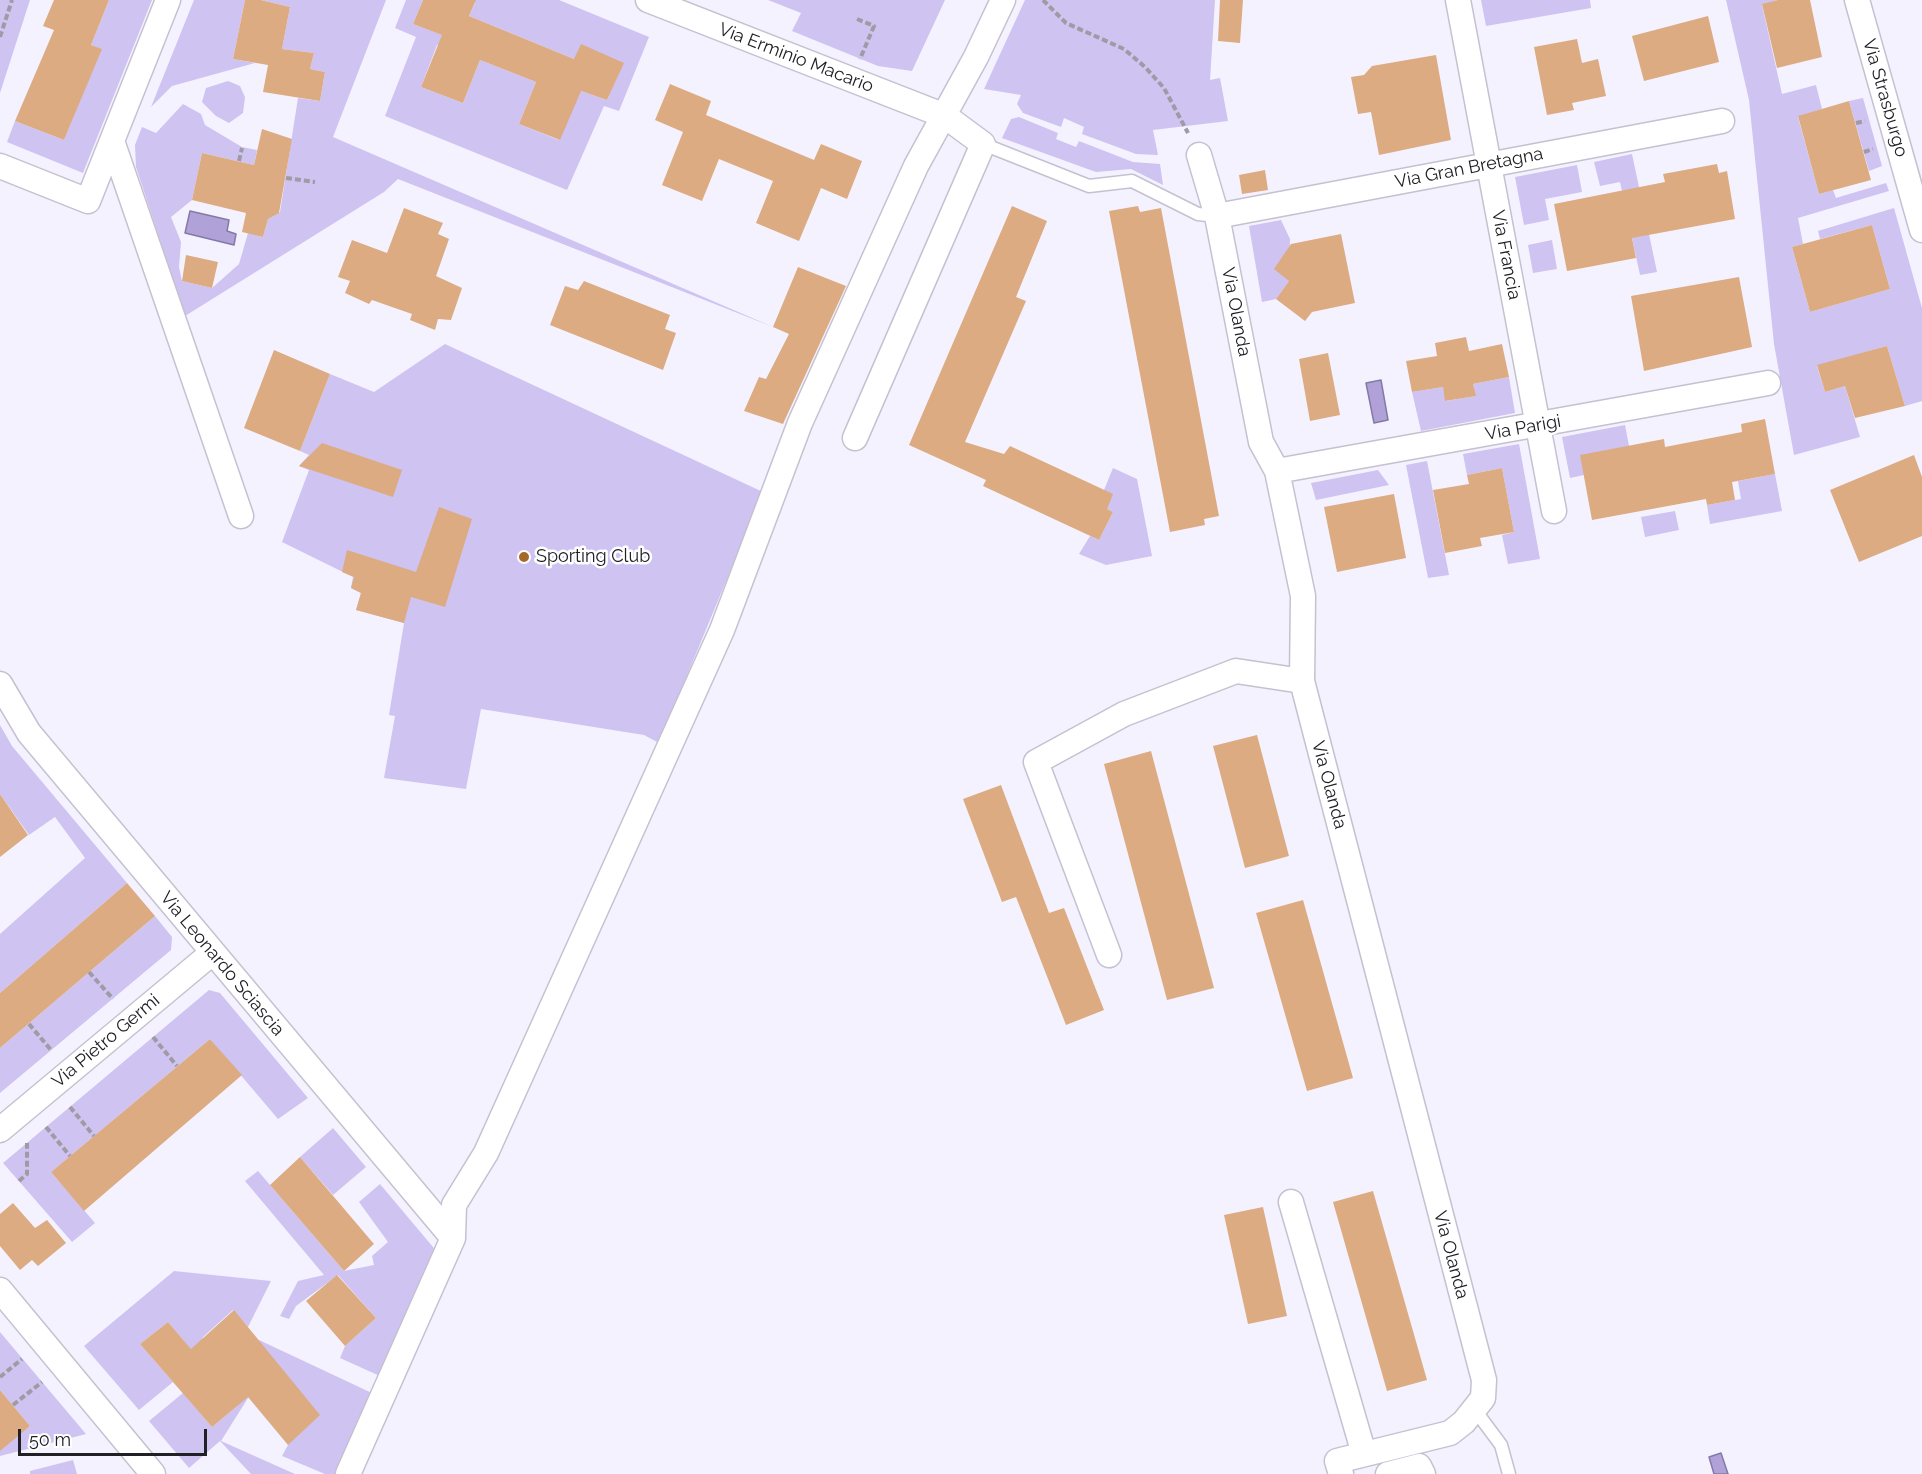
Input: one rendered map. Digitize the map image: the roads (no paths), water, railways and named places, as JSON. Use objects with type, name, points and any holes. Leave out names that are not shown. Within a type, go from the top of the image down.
[{"type":"street","points":[[0,166],[88,201],[168,0]]},
{"type":"street","name":"Via Erminio Macario","points":[[648,0],[945,116],[983,144]]},
{"type":"street","points":[[348,1474],[453,1238],[454,1205],[486,1153],[722,630],[800,423],[916,166],[945,116],[1003,0]]},
{"type":"street","name":"Via Francia","points":[[1458,0],[1554,510]]},
{"type":"street","name":"Via Strasburgo","points":[[1857,0],[1922,230]]},
{"type":"street","name":"Via Gran Bretagna","points":[[1217,216],[1722,121]]},
{"type":"street","points":[[112,141],[241,516]]},
{"type":"street","points":[[855,438],[983,144]]},
{"type":"street","name":"Via Olanda","points":[[1200,155],[1217,216],[1261,442],[1277,471],[1303,596],[1302,681],[1484,1380],[1483,1398],[1475,1410]]},
{"type":"street","name":"Via Parigi","points":[[1277,471],[1768,383]]},
{"type":"street","points":[[1109,955],[1036,762],[1124,714],[1236,671],[1302,681]]},
{"type":"street","name":"Via Leonardo Sciascia","points":[[0,684],[29,734],[453,1238]]},
{"type":"street","name":"Via Pietro Germi","points":[[0,1130],[212,952]]},
{"type":"street","points":[[1291,1202],[1364,1454]]},
{"type":"street","points":[[0,1290],[153,1474]]},
{"type":"street","points":[[1341,1474],[1337,1461],[1450,1433],[1475,1410]]},
{"type":"street","points":[[1388,1474],[1421,1470]]},
{"type":"lane","points":[[983,144],[1089,186],[1132,182],[1198,214],[1217,216]]},
{"type":"lane","points":[[1475,1410],[1501,1445],[1509,1474]]},
{"type":"place","name":"Sporting Club","points":[[524,557]]}]
